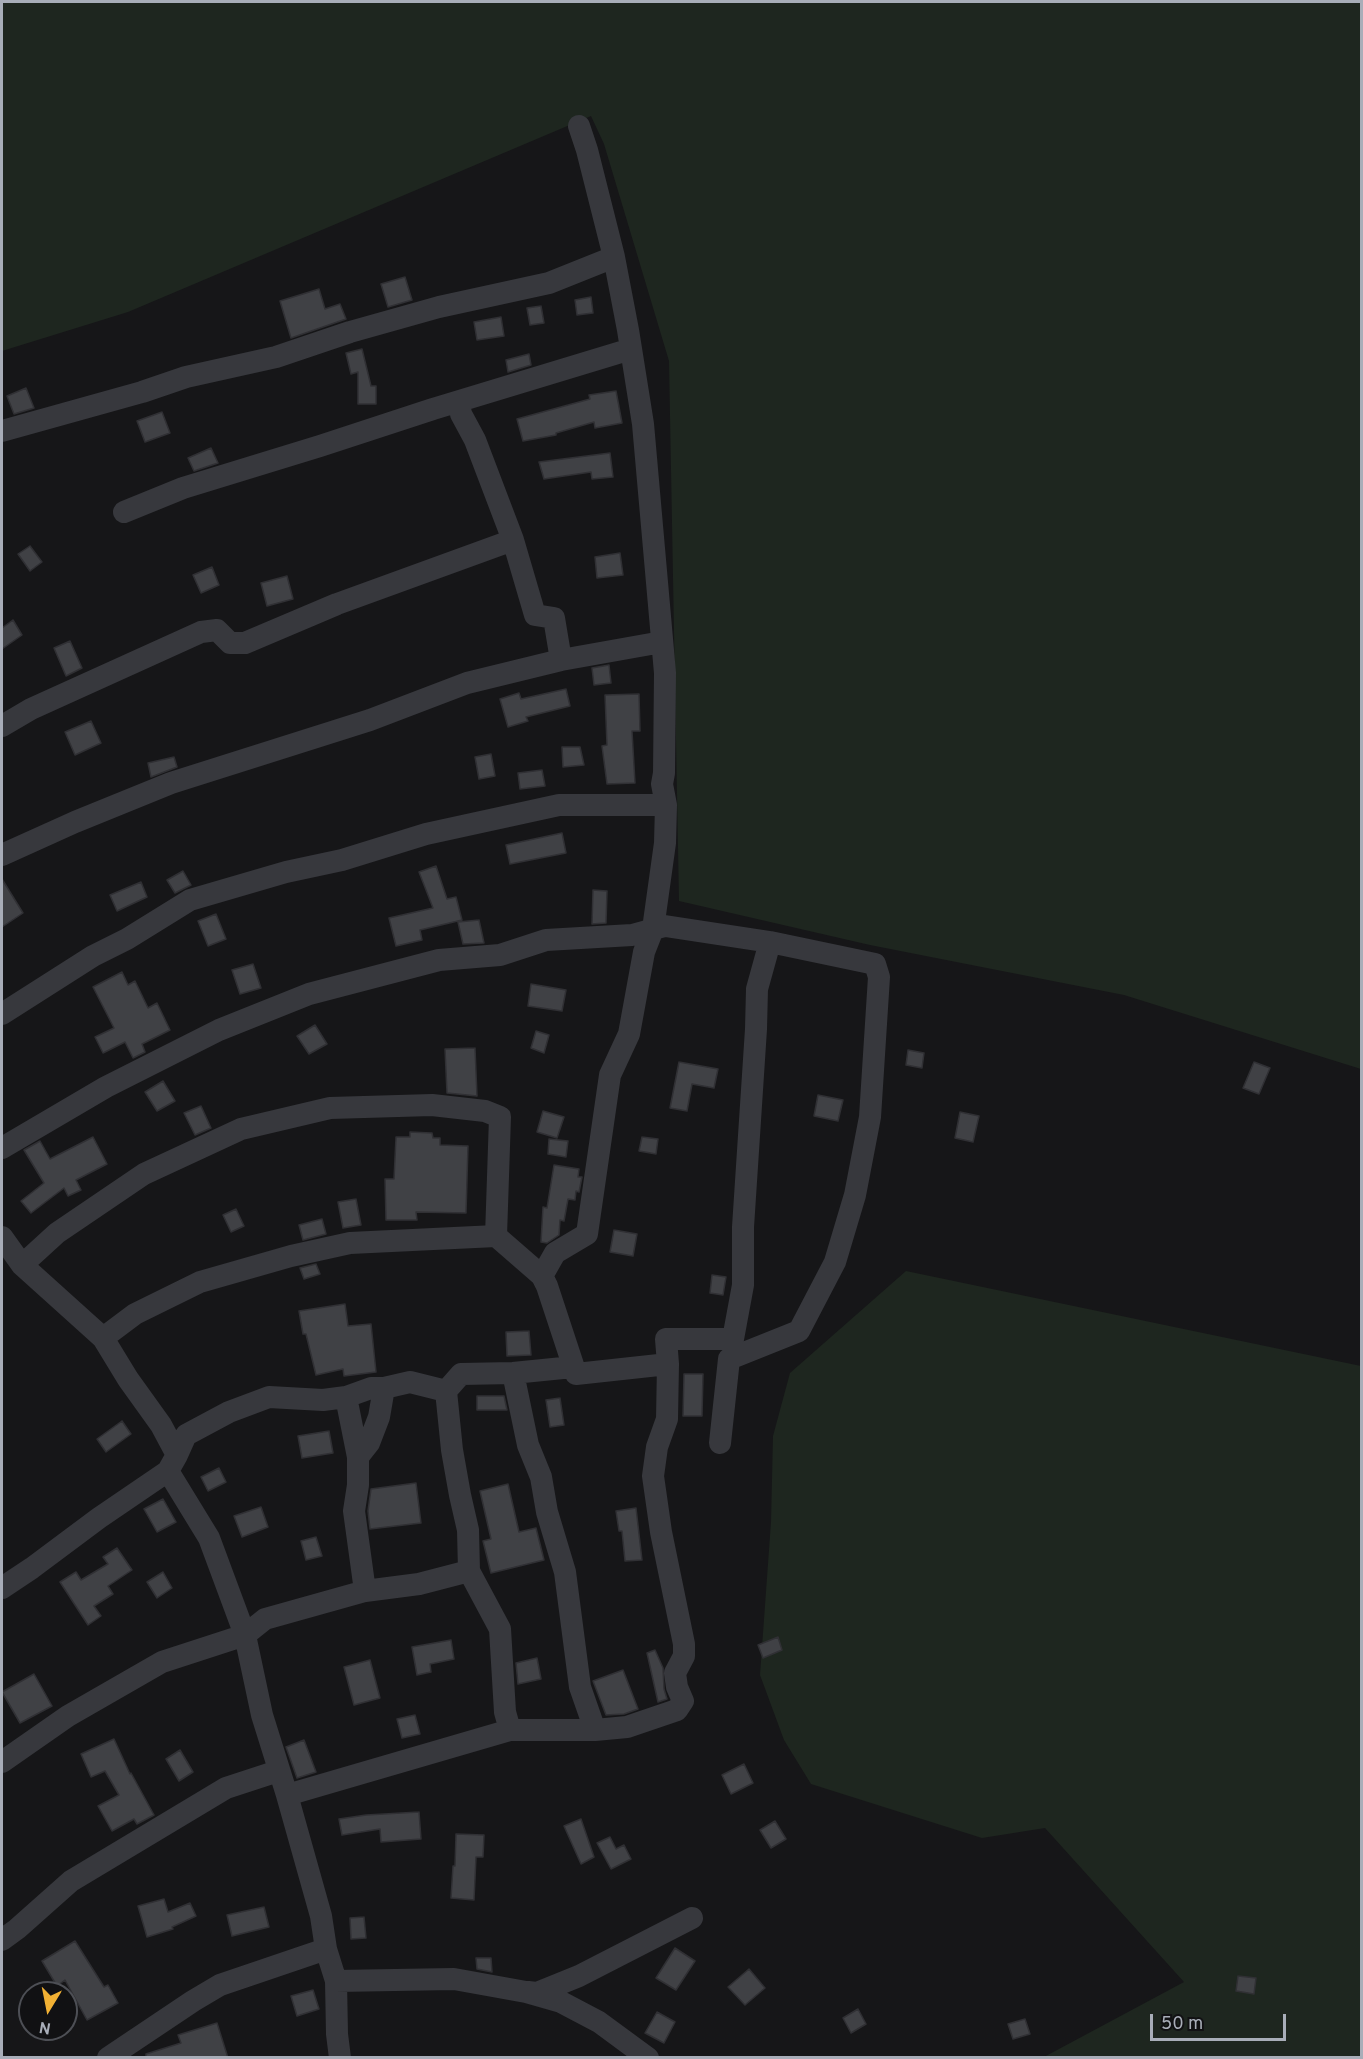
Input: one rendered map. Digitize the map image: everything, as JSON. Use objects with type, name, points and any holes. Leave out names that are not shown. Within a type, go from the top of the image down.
[{"type":"street","points":[[542,1276],[555,1253],[587,1234],[610,1075],[629,1034],[644,952],[653,928],[665,843],[666,805],[662,784],[665,673],[644,436],[632,350],[614,257],[579,126]]},
{"type":"street","points":[[2,431],[142,392],[186,377],[276,357],[361,328],[549,283],[614,257]]},
{"type":"street","points":[[124,512],[183,488],[433,409],[632,350]]},
{"type":"street","points":[[459,402],[461,414],[475,440],[513,540],[535,615],[554,618],[561,660]]},
{"type":"street","points":[[2,726],[31,709],[201,632],[217,630],[230,643],[245,643],[337,604],[513,540]]},
{"type":"street","points":[[2,855],[171,783],[370,720],[467,683],[561,660],[662,642]]},
{"type":"street","points":[[2,1014],[93,956],[127,939],[190,900],[286,872],[342,860],[426,834],[559,805],[666,805]]},
{"type":"street","points":[[2,1148],[106,1087],[219,1030],[309,994],[439,960],[509,953],[546,940],[632,935],[664,926],[770,942],[875,964],[878,969],[870,1117],[855,1195],[835,1262],[799,1332],[731,1349],[666,1339],[667,1419],[657,1447],[652,1476],[684,1644],[684,1656],[675,1674],[677,1688],[683,1701],[677,1710],[627,1727],[595,1730],[510,1730],[287,1795]]},
{"type":"street","points":[[720,1443],[731,1349],[743,1285],[743,1227],[757,989],[770,942]]},
{"type":"street","points":[[22,1265],[57,1233],[144,1174],[241,1129],[330,1108],[432,1105],[485,1111],[500,1118],[496,1236]]},
{"type":"street","points":[[103,1338],[135,1314],[200,1282],[291,1257],[350,1243],[496,1236],[542,1276],[576,1374],[668,1364]]},
{"type":"street","points":[[2,1237],[22,1265],[103,1338],[128,1379],[161,1425],[172,1463],[209,1538],[245,1635],[262,1715],[321,1916],[326,1949],[336,1981],[340,2058]]},
{"type":"street","points":[[510,1730],[505,1712],[500,1629],[469,1571],[468,1530],[459,1495],[446,1392],[461,1374],[513,1373],[573,1367]]},
{"type":"street","points":[[513,1373],[528,1445],[541,1477],[547,1512],[565,1572],[580,1687],[595,1730]]},
{"type":"street","points":[[2,1588],[172,1463],[186,1435],[229,1412],[269,1397],[323,1400],[346,1397],[371,1388],[384,1388],[410,1382],[446,1392]]},
{"type":"street","points":[[358,1457],[369,1443],[379,1417],[384,1388]]},
{"type":"street","points":[[346,1397],[358,1457],[358,1485],[354,1511],[365,1591]]},
{"type":"street","points":[[2,1762],[68,1716],[162,1662],[245,1635],[265,1618],[365,1591],[419,1584],[469,1571]]},
{"type":"street","points":[[2,1940],[72,1881],[226,1788],[278,1771]]},
{"type":"street","points":[[504,1989],[537,1993],[579,1976],[692,1918]]},
{"type":"street","points":[[108,2058],[220,1985],[326,1949]]},
{"type":"street","points":[[336,1981],[454,1979],[526,1992],[561,2002],[599,2022],[648,2058]]},
{"type":"shaded area","points":[[2,2],[1361,2],[1361,1069],[1124,995],[870,945],[679,901],[669,361],[604,144],[591,116],[128,312],[2,351]]},
{"type":"shaded area","points":[[906,1271],[1361,1366],[1361,2057],[1044,2057],[1184,1982],[1045,1828],[982,1838],[811,1784],[784,1740],[760,1675],[771,1522],[773,1436],[790,1373]]},
{"type":"building","points":[[405,277],[412,300],[388,307],[381,284]]},
{"type":"building","points":[[319,289],[325,309],[340,304],[346,319],[291,338],[280,301]]},
{"type":"building","points":[[591,297],[593,313],[577,315],[575,300]]},
{"type":"building","points":[[541,306],[544,323],[530,325],[527,308]]},
{"type":"building","points":[[501,317],[504,336],[477,340],[474,322]]},
{"type":"building","points":[[362,349],[371,386],[376,386],[376,404],[358,404],[358,372],[351,374],[346,353]]},
{"type":"building","points":[[529,354],[531,365],[508,372],[506,360]]},
{"type":"building","points":[[26,388],[34,408],[14,414],[7,396]]},
{"type":"building","points":[[616,391],[622,423],[595,428],[594,422],[556,433],[556,435],[523,441],[517,419],[590,399],[589,395]]},
{"type":"building","points":[[162,412],[170,433],[145,442],[137,421]]},
{"type":"building","points":[[211,448],[218,463],[194,471],[188,458]]},
{"type":"building","points":[[610,453],[613,477],[592,479],[591,472],[544,479],[539,462]]},
{"type":"building","points":[[30,546],[42,562],[30,571],[18,554]]},
{"type":"building","points":[[620,553],[623,575],[597,578],[595,557]]},
{"type":"building","points":[[212,567],[219,585],[201,593],[193,575]]},
{"type":"building","points":[[287,576],[293,599],[267,606],[261,583]]},
{"type":"building","points":[[13,620],[22,635],[2,649],[2,628]]},
{"type":"building","points":[[70,641],[82,668],[66,676],[54,648]]},
{"type":"building","points":[[609,665],[611,683],[594,685],[592,668]]},
{"type":"building","points":[[566,689],[570,706],[526,717],[528,721],[508,727],[500,699],[519,693],[521,699]]},
{"type":"building","points":[[639,694],[640,731],[632,731],[635,783],[607,784],[602,746],[607,745],[605,695]]},
{"type":"building","points":[[91,721],[101,743],[75,755],[65,732]]},
{"type":"building","points":[[562,747],[580,747],[584,765],[563,767]]},
{"type":"building","points":[[491,754],[495,776],[479,779],[475,757]]},
{"type":"building","points":[[174,757],[177,767],[151,777],[148,763]]},
{"type":"building","points":[[542,770],[545,786],[520,789],[518,773]]},
{"type":"building","points":[[562,833],[566,853],[510,864],[506,845]]},
{"type":"building","points":[[436,866],[447,899],[456,897],[462,920],[420,930],[422,940],[396,946],[389,918],[433,908],[419,872]]},
{"type":"building","points":[[183,871],[191,885],[175,893],[167,880]]},
{"type":"building","points":[[2,879],[23,913],[2,927]]},
{"type":"building","points":[[141,882],[147,897],[117,911],[110,895]]},
{"type":"building","points":[[593,890],[607,891],[606,923],[592,924]]},
{"type":"building","points":[[216,914],[226,939],[208,946],[198,921]]},
{"type":"building","points":[[479,920],[484,943],[463,944],[458,922]]},
{"type":"building","points":[[253,964],[261,988],[240,994],[232,970]]},
{"type":"building","points":[[122,972],[128,985],[135,981],[148,1008],[157,1003],[170,1030],[142,1044],[145,1052],[133,1058],[125,1042],[103,1053],[95,1037],[114,1028],[93,987]]},
{"type":"building","points":[[531,984],[566,990],[562,1011],[528,1006]]},
{"type":"building","points":[[315,1025],[327,1044],[309,1054],[297,1036]]},
{"type":"building","points":[[536,1031],[549,1035],[544,1053],[531,1048]]},
{"type":"building","points":[[475,1048],[477,1096],[447,1093],[445,1049]]},
{"type":"building","points":[[908,1050],[924,1053],[922,1068],[906,1065]]},
{"type":"building","points":[[679,1062],[718,1069],[714,1088],[692,1084],[687,1111],[670,1108]]},
{"type":"building","points":[[1254,1062],[1270,1068],[1259,1094],[1243,1088]]},
{"type":"building","points":[[163,1081],[175,1101],[157,1111],[145,1092]]},
{"type":"building","points":[[818,1095],[843,1100],[838,1121],[814,1116]]},
{"type":"building","points":[[201,1106],[211,1128],[195,1135],[184,1113]]},
{"type":"building","points":[[543,1111],[564,1117],[557,1138],[537,1132]]},
{"type":"building","points":[[960,1112],[979,1116],[973,1142],[955,1138]]},
{"type":"building","points":[[410,1132],[432,1133],[433,1138],[440,1138],[440,1145],[468,1146],[466,1213],[416,1212],[417,1220],[386,1220],[385,1179],[394,1179],[396,1137],[410,1137]]},
{"type":"building","points":[[93,1137],[107,1164],[76,1180],[81,1190],[68,1196],[64,1188],[31,1213],[21,1201],[44,1183],[24,1150],[40,1141],[50,1159]]},
{"type":"building","points":[[642,1137],[658,1139],[656,1154],[639,1151]]},
{"type":"building","points":[[549,1139],[568,1141],[566,1157],[548,1154]]},
{"type":"building","points":[[554,1165],[579,1169],[578,1177],[582,1177],[575,1200],[568,1199],[564,1221],[560,1220],[559,1235],[547,1243],[541,1242],[543,1207],[547,1208]]},
{"type":"building","points":[[356,1199],[361,1225],[343,1228],[338,1202]]},
{"type":"building","points":[[236,1209],[244,1226],[231,1232],[223,1215]]},
{"type":"building","points":[[322,1219],[326,1234],[303,1240],[299,1225]]},
{"type":"building","points":[[614,1230],[637,1234],[633,1256],[610,1252]]},
{"type":"building","points":[[316,1264],[320,1274],[304,1279],[300,1268]]},
{"type":"building","points":[[712,1275],[726,1277],[723,1295],[710,1293]]},
{"type":"building","points":[[345,1304],[348,1326],[371,1324],[376,1372],[344,1376],[343,1369],[316,1375],[306,1334],[303,1334],[299,1311]]},
{"type":"building","points":[[529,1331],[531,1355],[507,1356],[506,1332]]},
{"type":"building","points":[[684,1374],[703,1374],[702,1416],[683,1416]]},
{"type":"building","points":[[477,1396],[504,1396],[507,1410],[477,1410]]},
{"type":"building","points":[[560,1398],[564,1425],[550,1427],[546,1400]]},
{"type":"building","points":[[122,1421],[131,1434],[106,1452],[97,1439]]},
{"type":"building","points":[[329,1431],[333,1453],[302,1458],[298,1436]]},
{"type":"building","points":[[219,1468],[226,1482],[208,1491],[201,1477]]},
{"type":"building","points":[[416,1483],[421,1523],[370,1529],[368,1511],[371,1489]]},
{"type":"building","points":[[508,1484],[519,1532],[536,1528],[544,1560],[491,1573],[483,1541],[491,1539],[480,1491]]},
{"type":"building","points":[[163,1499],[176,1522],[157,1532],[144,1509]]},
{"type":"building","points":[[261,1507],[268,1527],[242,1537],[234,1516]]},
{"type":"building","points":[[636,1508],[642,1560],[625,1561],[622,1531],[619,1531],[616,1511]]},
{"type":"building","points":[[316,1537],[322,1556],[306,1560],[301,1541]]},
{"type":"building","points":[[117,1548],[132,1570],[108,1586],[113,1594],[94,1606],[101,1616],[88,1625],[60,1582],[76,1572],[81,1580],[108,1564],[103,1557]]},
{"type":"building","points":[[163,1572],[172,1588],[157,1598],[147,1582]]},
{"type":"building","points":[[778,1637],[782,1650],[763,1658],[758,1645]]},
{"type":"building","points":[[451,1640],[454,1659],[430,1664],[431,1672],[417,1675],[412,1647]]},
{"type":"building","points":[[655,1650],[663,1668],[667,1699],[658,1702],[647,1653]]},
{"type":"building","points":[[537,1658],[541,1679],[518,1684],[516,1663]]},
{"type":"building","points":[[370,1660],[380,1698],[354,1705],[344,1667]]},
{"type":"building","points":[[623,1670],[638,1709],[624,1714],[606,1715],[593,1681]]},
{"type":"building","points":[[34,1674],[52,1706],[20,1723],[2,1692]]},
{"type":"building","points":[[415,1715],[420,1734],[402,1738],[397,1719]]},
{"type":"building","points":[[114,1739],[130,1774],[154,1815],[137,1824],[134,1819],[112,1831],[98,1806],[119,1795],[105,1771],[91,1777],[81,1754]]},
{"type":"building","points":[[304,1740],[316,1772],[297,1778],[286,1747]]},
{"type":"building","points":[[180,1750],[193,1772],[179,1781],[166,1759]]},
{"type":"building","points":[[744,1764],[753,1783],[731,1794],[722,1775]]},
{"type":"building","points":[[419,1812],[421,1839],[381,1842],[380,1829],[342,1835],[339,1819]]},
{"type":"building","points":[[581,1819],[594,1857],[581,1864],[564,1826]]},
{"type":"building","points":[[775,1821],[786,1839],[771,1848],[760,1830]]},
{"type":"building","points":[[456,1834],[484,1835],[483,1857],[476,1857],[474,1900],[451,1898]]},
{"type":"building","points":[[610,1837],[616,1849],[624,1845],[631,1859],[611,1869],[597,1843]]},
{"type":"building","points":[[164,1899],[168,1912],[190,1903],[196,1916],[172,1927],[173,1929],[147,1937],[138,1906]]},
{"type":"building","points":[[264,1907],[269,1927],[232,1936],[227,1915]]},
{"type":"building","points":[[364,1917],[366,1938],[351,1939],[350,1918]]},
{"type":"building","points":[[75,1941],[104,1987],[108,1985],[118,2003],[87,2020],[78,2004],[78,1981],[54,1981],[42,1961]]},
{"type":"building","points":[[675,1948],[695,1961],[676,1990],[656,1978]]},
{"type":"building","points":[[476,1958],[491,1958],[492,1972],[477,1969]]},
{"type":"building","points":[[749,1969],[765,1988],[745,2005],[728,1987]]},
{"type":"building","points":[[1238,1976],[1256,1978],[1254,1994],[1236,1991]]},
{"type":"building","points":[[313,1990],[319,2009],[297,2016],[291,1996]]},
{"type":"building","points":[[858,2009],[866,2024],[851,2033],[843,2018]]},
{"type":"building","points":[[657,2012],[675,2022],[664,2043],[645,2033]]},
{"type":"building","points":[[1025,2019],[1030,2034],[1013,2039],[1008,2024]]},
{"type":"building","points":[[217,2023],[228,2058],[146,2058],[146,2054],[181,2043],[178,2035]]}]
